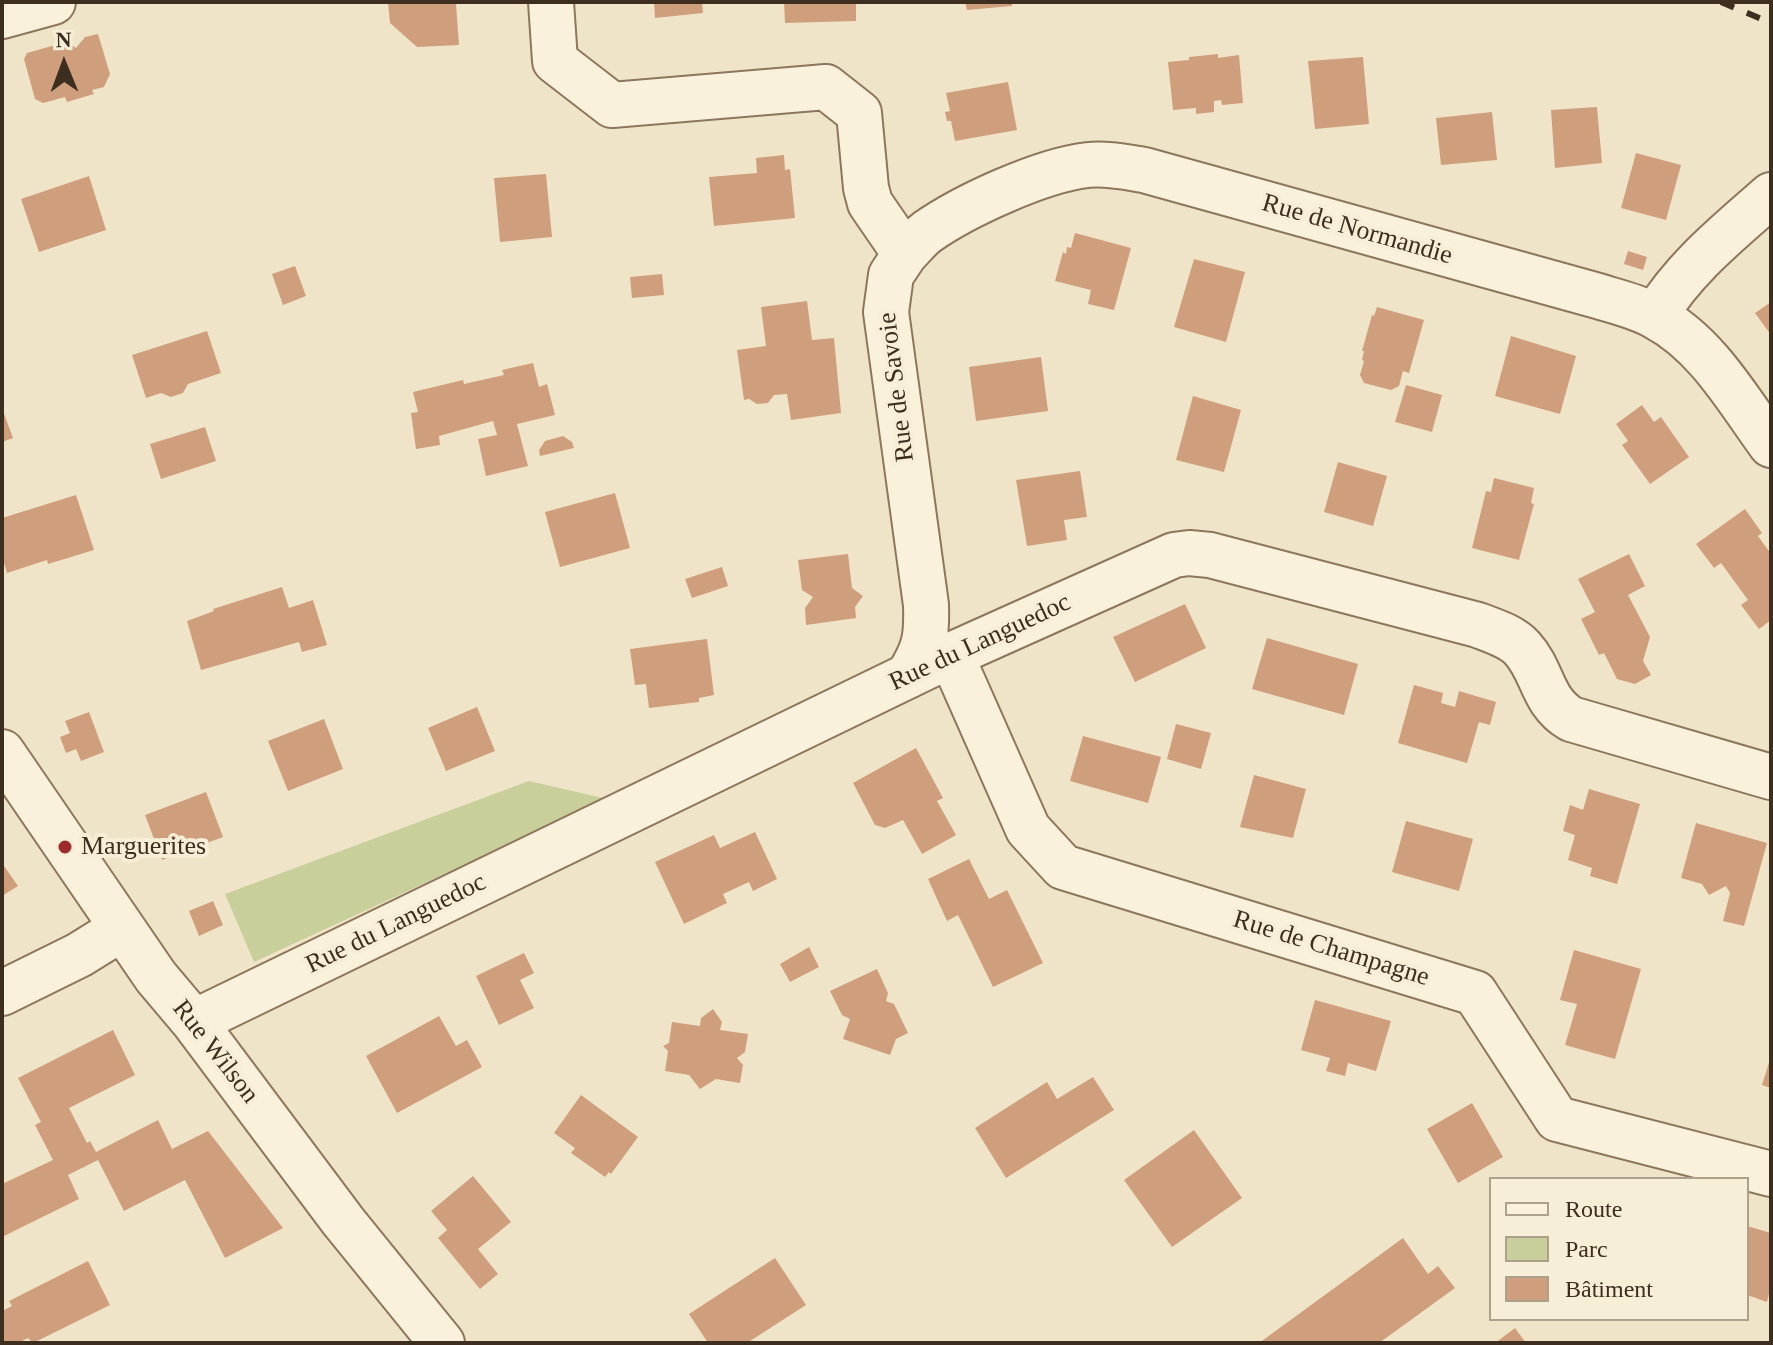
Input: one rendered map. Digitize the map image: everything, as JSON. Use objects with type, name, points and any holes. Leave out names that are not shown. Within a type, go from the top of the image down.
[{"type":"street","points":[[2,16],[53,2]]},
{"type":"street","points":[[551,2],[555,61],[612,105],[826,87],[859,113],[870,203],[905,254]]},
{"type":"street","name":"Rue de Normandie","points":[[905,254],[925,234],[950,218],[1008,190],[1057,172],[1087,165],[1144,170],[1598,296],[1655,316],[1702,353],[1771,445]]},
{"type":"street","points":[[1655,316],[1672,288],[1695,263],[1771,195]]},
{"type":"street","name":"Rue de Savoie","points":[[905,254],[891,275],[886,323],[926,605],[925,647],[908,676]]},
{"type":"street","name":"Rue du Languedoc","points":[[194,1022],[951,655],[1160,560],[1189,553],[1210,555],[1478,625],[1503,635],[1521,647],[1534,665],[1549,700],[1571,719],[1771,777]]},
{"type":"street","name":"Rue de Champagne","points":[[951,655],[1028,829],[1063,867],[1475,993],[1557,1119],[1771,1174]]},
{"type":"street","name":"Rue Wilson","points":[[2,752],[121,929],[343,1221],[425,1338]]},
{"type":"street","points":[[2,993],[79,955],[121,929]]},
{"type":"green space","points":[[529,781],[607,799],[254,962],[225,894]]},
{"type":"building","points":[[388,2],[453,2],[456,4],[459,45],[417,47],[390,23]]},
{"type":"building","points":[[654,2],[702,2],[703,13],[655,18]]},
{"type":"building","points":[[784,2],[856,2],[856,21],[785,23]]},
{"type":"building","points":[[965,2],[1012,2],[1012,6],[967,10]]},
{"type":"building","points":[[98,34],[110,74],[104,87],[92,90],[94,94],[67,102],[65,97],[43,103],[35,99],[24,59],[27,53],[66,42],[76,48],[85,37]]},
{"type":"building","points":[[1218,54],[1218,58],[1239,55],[1243,103],[1222,105],[1221,100],[1214,101],[1214,112],[1196,114],[1196,108],[1173,110],[1168,62]]},
{"type":"building","points":[[1363,57],[1369,124],[1315,129],[1308,61]]},
{"type":"building","points":[[1008,82],[1017,130],[955,141],[951,121],[947,121],[945,112],[950,111],[946,93]]},
{"type":"building","points":[[1597,107],[1602,163],[1555,168],[1551,110]]},
{"type":"building","points":[[1492,112],[1497,160],[1441,165],[1436,118]]},
{"type":"building","points":[[1636,153],[1681,165],[1666,220],[1621,208]]},
{"type":"building","points":[[784,155],[785,170],[790,169],[795,218],[714,226],[709,177],[757,173],[756,158]]},
{"type":"building","points":[[546,174],[552,237],[500,242],[494,178]]},
{"type":"building","points":[[89,176],[106,230],[39,252],[21,199]]},
{"type":"building","points":[[1075,233],[1131,248],[1114,310],[1088,304],[1091,290],[1055,281],[1063,252],[1066,254],[1067,247],[1071,248]]},
{"type":"building","points":[[1628,251],[1647,257],[1643,270],[1624,264]]},
{"type":"building","points":[[1194,259],[1245,272],[1226,342],[1174,327]]},
{"type":"building","points":[[295,266],[306,296],[283,305],[272,274]]},
{"type":"building","points":[[662,274],[664,295],[632,298],[630,277]]},
{"type":"building","points":[[807,301],[812,340],[834,338],[841,413],[791,420],[787,394],[774,395],[768,403],[744,400],[737,350],[766,346],[761,307]]},
{"type":"building","points":[[1771,302],[1771,335],[1755,313]]},
{"type":"building","points":[[1377,307],[1424,320],[1409,373],[1403,371],[1399,386],[1391,390],[1364,383],[1360,375],[1364,361],[1362,351]]},
{"type":"building","points":[[207,331],[221,373],[188,384],[183,393],[171,397],[161,393],[146,398],[132,355]]},
{"type":"building","points":[[1511,336],[1576,356],[1560,414],[1495,396]]},
{"type":"building","points":[[1041,357],[1048,411],[976,421],[969,367]]},
{"type":"building","points":[[533,363],[539,387],[547,384],[555,415],[517,424],[528,466],[486,476],[478,439],[497,435],[493,421],[439,436],[440,445],[416,449],[411,413],[418,412],[413,392],[463,380],[464,384],[504,375],[502,370]]},
{"type":"building","points":[[1406,385],[1442,395],[1432,432],[1395,422]]},
{"type":"building","points":[[1193,396],[1241,410],[1224,472],[1176,460]]},
{"type":"building","points":[[1642,405],[1654,422],[1661,417],[1689,457],[1650,484],[1622,445],[1628,441],[1616,424]]},
{"type":"building","points":[[2,408],[13,438],[2,442]]},
{"type":"building","points":[[205,427],[216,461],[161,479],[150,444]]},
{"type":"building","points":[[563,436],[572,442],[574,448],[540,456],[539,450],[545,441]]},
{"type":"building","points":[[1338,462],[1387,476],[1373,526],[1324,512]]},
{"type":"building","points":[[1080,471],[1087,517],[1064,520],[1067,540],[1027,546],[1016,480]]},
{"type":"building","points":[[1494,478],[1534,488],[1531,503],[1534,504],[1519,560],[1472,548],[1486,491],[1491,492]]},
{"type":"building","points":[[615,493],[630,548],[560,567],[545,512]]},
{"type":"building","points":[[76,495],[94,550],[7,573],[2,556],[2,518]]},
{"type":"building","points":[[1745,509],[1762,533],[1758,536],[1771,554],[1771,620],[1759,629],[1741,605],[1748,600],[1721,563],[1714,568],[1696,544]]},
{"type":"building","points":[[848,554],[852,588],[863,596],[855,607],[856,618],[806,625],[805,608],[813,597],[802,590],[798,560]]},
{"type":"building","points":[[1629,554],[1645,586],[1628,595],[1650,637],[1643,661],[1651,675],[1635,684],[1617,679],[1604,653],[1599,655],[1581,619],[1595,612],[1578,579]]},
{"type":"building","points":[[722,567],[728,586],[692,598],[685,579]]},
{"type":"building","points":[[282,587],[289,608],[313,600],[327,645],[302,652],[299,642],[201,670],[187,621],[213,609]]},
{"type":"building","points":[[1185,604],[1206,648],[1135,682],[1113,637]]},
{"type":"building","points":[[1267,638],[1358,664],[1344,715],[1252,689]]},
{"type":"building","points":[[707,639],[714,695],[699,698],[699,702],[649,708],[646,684],[635,685],[630,649]]},
{"type":"building","points":[[1414,685],[1443,693],[1441,703],[1455,707],[1459,691],[1496,702],[1490,725],[1479,722],[1467,763],[1398,743]]},
{"type":"building","points":[[477,707],[495,751],[446,771],[428,728]]},
{"type":"building","points":[[89,712],[104,752],[81,761],[76,749],[66,753],[60,737],[70,733],[65,721]]},
{"type":"building","points":[[324,719],[343,769],[288,791],[268,741]]},
{"type":"building","points":[[1176,724],[1211,733],[1201,769],[1167,759]]},
{"type":"building","points":[[1083,736],[1161,757],[1148,803],[1070,781]]},
{"type":"building","points":[[916,748],[943,798],[937,801],[956,835],[922,854],[903,820],[885,828],[875,825],[853,783]]},
{"type":"building","points":[[1254,775],[1306,789],[1293,838],[1240,827]]},
{"type":"building","points":[[1589,789],[1640,804],[1617,884],[1590,876],[1592,868],[1568,860],[1575,835],[1563,831],[1570,805],[1583,810]]},
{"type":"building","points":[[206,792],[223,837],[162,860],[145,815]]},
{"type":"building","points":[[1406,821],[1473,839],[1459,891],[1392,872]]},
{"type":"building","points":[[1696,823],[1767,843],[1744,926],[1723,921],[1730,893],[1726,886],[1709,895],[1702,884],[1681,878]]},
{"type":"building","points":[[755,832],[777,879],[753,891],[749,882],[723,894],[727,903],[684,924],[655,862],[714,835],[720,848]]},
{"type":"building","points":[[969,859],[989,899],[1007,890],[1043,963],[993,987],[958,915],[947,921],[928,879]]},
{"type":"building","points":[[2,863],[18,886],[2,896]]},
{"type":"building","points":[[213,901],[223,925],[199,936],[189,911]]},
{"type":"building","points":[[809,947],[819,967],[790,982],[780,964]]},
{"type":"building","points":[[1574,950],[1641,969],[1615,1059],[1565,1045],[1577,1004],[1560,1000]]},
{"type":"building","points":[[524,953],[534,973],[520,980],[534,1008],[499,1025],[476,976]]},
{"type":"building","points":[[877,969],[888,993],[886,1001],[894,1004],[908,1033],[896,1039],[890,1055],[843,1039],[850,1019],[842,1015],[830,991]]},
{"type":"building","points":[[1315,1000],[1391,1021],[1376,1071],[1348,1063],[1345,1076],[1326,1071],[1330,1058],[1301,1050]]},
{"type":"building","points":[[713,1009],[722,1022],[720,1030],[748,1034],[745,1052],[737,1058],[743,1065],[740,1083],[716,1079],[700,1089],[689,1075],[665,1071],[668,1051],[663,1046],[669,1043],[672,1022],[700,1026],[701,1018]]},
{"type":"building","points":[[439,1016],[456,1046],[467,1040],[482,1067],[397,1113],[366,1056]]},
{"type":"building","points":[[113,1030],[135,1075],[69,1108],[87,1143],[90,1141],[96,1152],[158,1120],[172,1149],[208,1131],[283,1228],[225,1258],[185,1180],[124,1211],[98,1160],[68,1175],[79,1199],[2,1237],[2,1184],[53,1160],[35,1125],[41,1122],[18,1078]]},
{"type":"building","points":[[1771,1056],[1771,1088],[1762,1085]]},
{"type":"building","points":[[1093,1077],[1114,1110],[1006,1178],[975,1128],[1047,1082],[1057,1099]]},
{"type":"building","points":[[581,1095],[638,1137],[611,1174],[609,1172],[605,1177],[571,1153],[575,1148],[554,1133]]},
{"type":"building","points":[[1472,1103],[1503,1157],[1458,1183],[1427,1129]]},
{"type":"building","points":[[1194,1130],[1242,1198],[1172,1247],[1124,1180]]},
{"type":"building","points":[[473,1176],[511,1222],[478,1249],[498,1274],[480,1289],[438,1238],[447,1230],[431,1211]]},
{"type":"building","points":[[1749,1227],[1771,1233],[1771,1286],[1767,1302],[1749,1296]]},
{"type":"building","points":[[1403,1238],[1428,1274],[1438,1266],[1455,1288],[1379,1343],[1259,1343]]},
{"type":"building","points":[[775,1258],[806,1305],[747,1343],[708,1343],[689,1314]]},
{"type":"building","points":[[88,1261],[110,1305],[33,1343],[28,1338],[18,1343],[4,1343],[2,1311],[12,1306],[9,1301]]},
{"type":"building","points":[[1515,1328],[1526,1343],[1495,1343]]},
{"type":"railway","points":[[1721,2],[1771,23]]},
{"type":"place","name":"Marguerites","points":[[65,847]]}]
